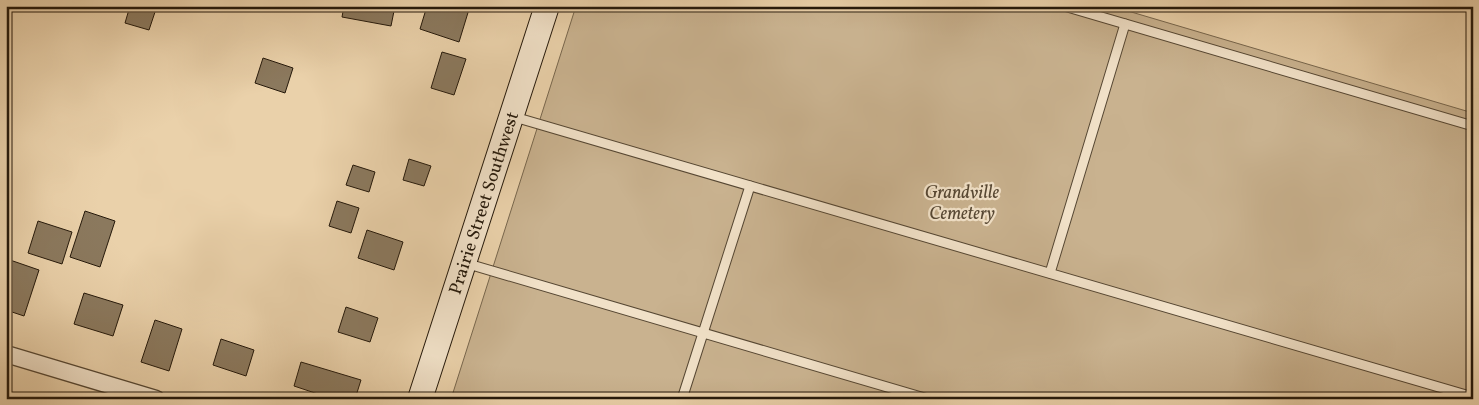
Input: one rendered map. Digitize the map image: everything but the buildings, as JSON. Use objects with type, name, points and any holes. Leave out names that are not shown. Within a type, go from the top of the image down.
[{"type":"street","name":"Prairie Street Southwest","points":[[420,399],[547,6]]},
{"type":"street","points":[[6,354],[156,399]]},
{"type":"lane","points":[[1064,6],[1473,126]]},
{"type":"lane","points":[[1050,273],[1125,24]]},
{"type":"lane","points":[[511,116],[1473,397]]},
{"type":"lane","points":[[682,399],[750,186]]},
{"type":"lane","points":[[464,263],[928,399]]},
{"type":"green space","name":"Grandville Cemetery","points":[[576,6],[1111,6],[1473,113],[1473,399],[451,399]]}]
